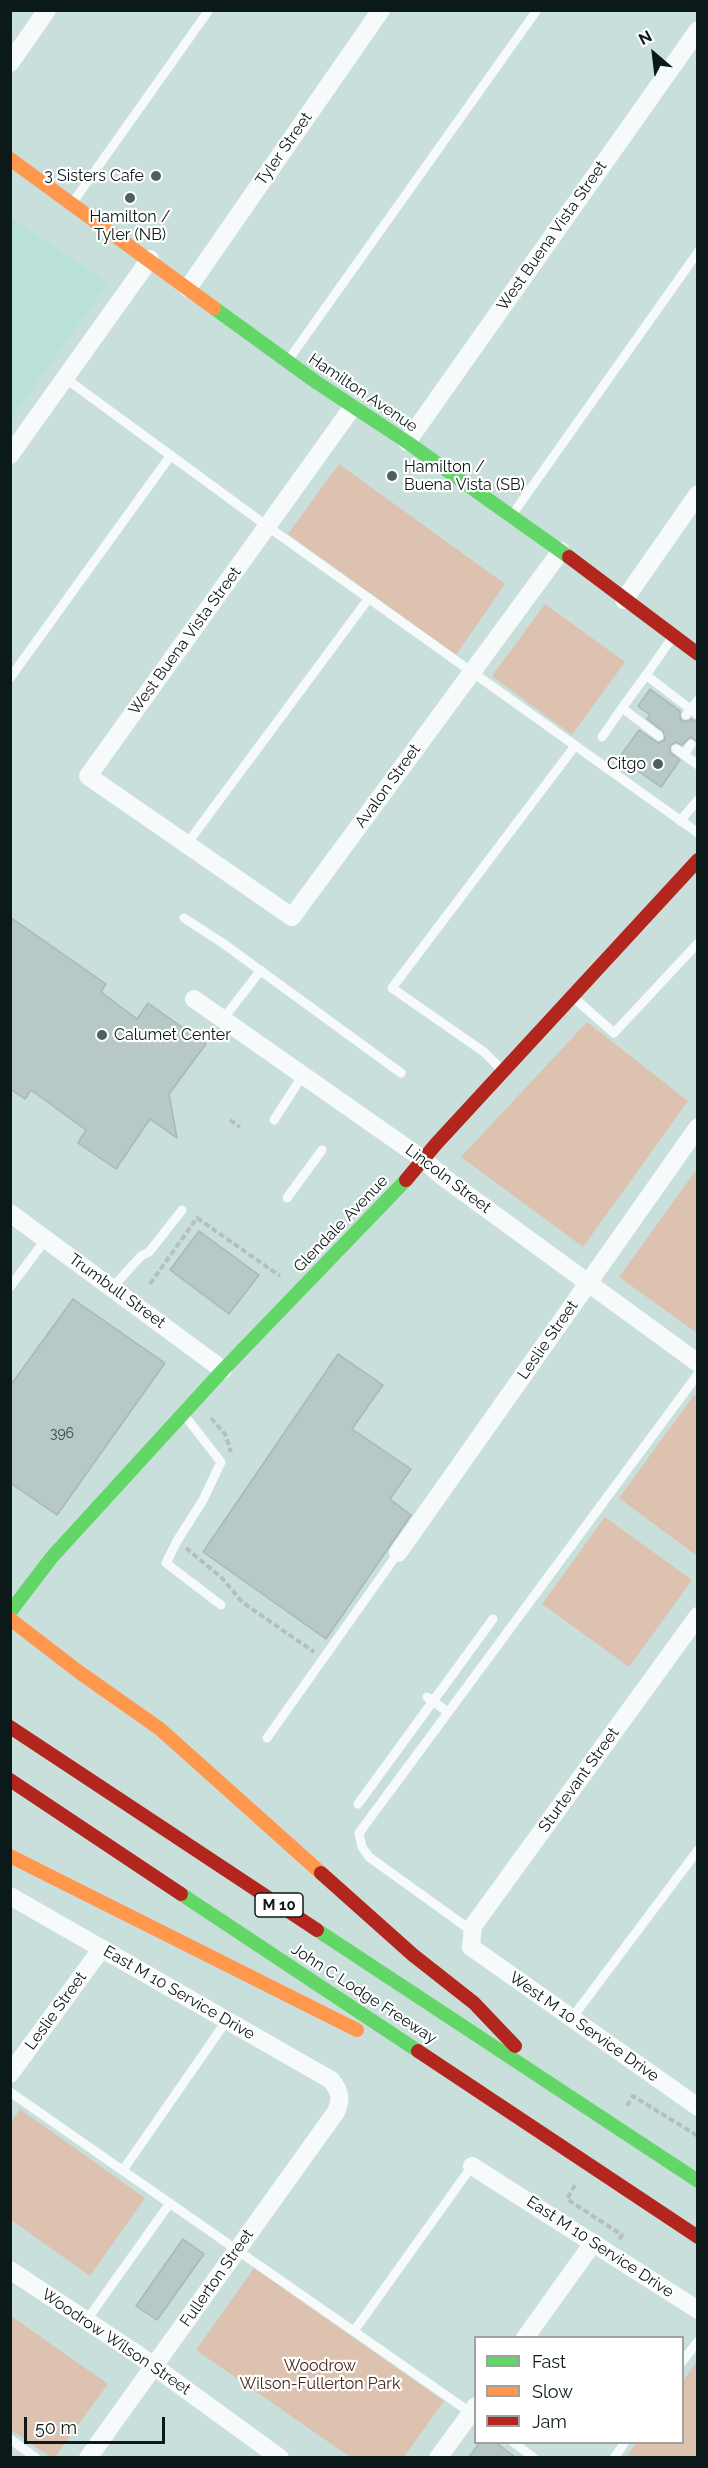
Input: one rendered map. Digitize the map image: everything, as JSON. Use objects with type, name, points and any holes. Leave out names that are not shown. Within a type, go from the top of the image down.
[{"type":"main road","name":"Hamilton Avenue","points":[[10,159],[352,408],[407,442],[561,551],[698,654]]},
{"type":"main road","name":"Glendale Avenue","points":[[10,1612],[52,1557],[224,1370],[424,1160],[698,860]]},
{"type":"main road","points":[[10,1619],[79,1672],[160,1729],[413,1955],[474,2003],[548,2083]]},
{"type":"main road","name":"John C Lodge Freeway","points":[[10,1727],[698,2181]]},
{"type":"main road","name":"John C Lodge Freeway","points":[[10,1780],[698,2237]]},
{"type":"main road","points":[[10,1856],[367,2035],[414,2047]]},
{"type":"street","points":[[10,63],[47,10]]},
{"type":"street","name":"Tyler Street","points":[[188,288],[381,10]]},
{"type":"street","name":"West Buena Vista Street","points":[[407,442],[698,30]]},
{"type":"street","points":[[10,455],[150,259]]},
{"type":"street","name":"West Buena Vista Street","points":[[186,845],[88,776],[352,408]]},
{"type":"street","points":[[624,600],[698,494]]},
{"type":"street","name":"Avalon Street","points":[[186,845],[292,917],[561,551]]},
{"type":"street","name":"Lincoln Street","points":[[194,999],[424,1160],[443,1177],[698,1363]]},
{"type":"street","name":"Leslie Street","points":[[398,1553],[698,1127]]},
{"type":"street","name":"Trumbull Street","points":[[10,1213],[224,1370]]},
{"type":"street","name":"Sturtevant Street","points":[[471,1939],[473,1926],[698,1616]]},
{"type":"street","name":"East M 10 Service Drive","points":[[10,1896],[331,2080],[338,2088],[340,2096]]},
{"type":"street","name":"West M 10 Service Drive","points":[[471,1939],[572,2018],[696,2104]]},
{"type":"street","name":"Leslie Street","points":[[10,2074],[102,1948]]},
{"type":"street","name":"Fullerton Street","points":[[88,2457],[336,2112],[340,2096]]},
{"type":"street","name":"East M 10 Service Drive","points":[[472,2166],[698,2310]]},
{"type":"street","points":[[526,2336],[593,2243]]},
{"type":"street","name":"Woodrow Wilson Street","points":[[10,2270],[154,2367],[280,2457]]},
{"type":"street","points":[[438,2457],[474,2411]]},
{"type":"lane","points":[[71,205],[209,10]]},
{"type":"lane","points":[[287,361],[537,10]]},
{"type":"lane","points":[[511,516],[698,252]]},
{"type":"lane","points":[[66,378],[267,526],[698,833]]},
{"type":"lane","points":[[10,678],[171,455]]},
{"type":"lane","points":[[186,845],[369,598]]},
{"type":"lane","points":[[602,737],[673,636]]},
{"type":"lane","points":[[646,675],[671,699],[691,713],[698,700]]},
{"type":"lane","points":[[622,708],[659,736]]},
{"type":"lane","points":[[650,729],[656,720]]},
{"type":"lane","points":[[691,744],[680,752],[698,765]]},
{"type":"lane","points":[[503,1071],[484,1052],[392,988],[575,746]]},
{"type":"lane","points":[[680,821],[698,800]]},
{"type":"lane","points":[[183,918],[261,970],[401,1073]]},
{"type":"lane","points":[[572,996],[614,1033],[698,943]]},
{"type":"lane","points":[[223,1020],[261,970]]},
{"type":"lane","points":[[274,1120],[303,1075]]},
{"type":"lane","points":[[287,1198],[322,1150]]},
{"type":"lane","points":[[112,1287],[141,1256],[149,1252],[182,1210]]},
{"type":"lane","points":[[10,1287],[46,1239]]},
{"type":"lane","points":[[471,1939],[369,1857],[362,1847],[359,1833],[698,1374]]},
{"type":"lane","points":[[183,1414],[220,1462],[203,1500],[166,1563],[220,1605]]},
{"type":"lane","points":[[267,1738],[398,1553]]},
{"type":"lane","points":[[358,1804],[429,1699],[493,1619]]},
{"type":"lane","points":[[429,1699],[448,1713]]},
{"type":"lane","points":[[572,2018],[698,1850]]},
{"type":"lane","points":[[123,2170],[227,2020]]},
{"type":"lane","points":[[10,2092],[354,2331],[474,2411]]},
{"type":"lane","points":[[354,2331],[472,2166]]},
{"type":"lane","points":[[86,2320],[170,2203]]},
{"type":"lane","points":[[684,2359],[698,2341]]},
{"type":"lane","points":[[10,2439],[36,2457]]},
{"type":"lane","points":[[516,2444],[534,2457]]},
{"type":"lane","points":[[614,2457],[624,2444]]},
{"type":"path","points":[[230,1120],[240,1126]]},
{"type":"path","points":[[150,1284],[197,1218],[280,1276]]},
{"type":"path","points":[[211,1418],[225,1434],[231,1449],[231,1459]]},
{"type":"path","points":[[182,1545],[222,1578],[242,1602],[313,1652]]},
{"type":"shaded area","points":[[11,217],[108,283],[11,419]]},
{"type":"green space","points":[[339,464],[505,584],[456,655],[288,534]]},
{"type":"green space","points":[[545,604],[625,662],[572,735],[492,676]]},
{"type":"green space","points":[[587,1022],[688,1101],[583,1247],[461,1157]]},
{"type":"green space","points":[[697,1169],[697,1333],[619,1277]]},
{"type":"green space","points":[[694,1395],[698,1397],[697,1556],[619,1498]]},
{"type":"green space","points":[[605,1517],[692,1580],[629,1667],[542,1604]]},
{"type":"green space","points":[[20,2109],[145,2198],[90,2276],[11,2220],[11,2122]]},
{"type":"green space","name":"Woodrow Wilson-Fullerton Park","points":[[254,2268],[444,2401],[404,2457],[350,2457],[196,2350]]},
{"type":"green space","points":[[11,2316],[108,2384],[55,2457],[50,2457],[11,2430]]},
{"type":"green space","points":[[697,2361],[697,2457],[625,2457],[636,2444],[684,2444],[684,2380]]},
{"type":"building","points":[[650,689],[680,711],[682,721],[691,719],[698,723],[698,743],[691,737],[682,745],[676,742],[670,746],[670,752],[680,760],[661,787],[619,758],[639,730],[658,743],[665,740],[663,731],[647,719],[650,715],[638,706]]},
{"type":"building","name":"Calumet Center","points":[[10,917],[106,984],[101,992],[137,1019],[148,1003],[206,1044],[169,1094],[177,1138],[150,1119],[116,1169],[78,1143],[86,1130],[31,1090],[25,1099],[10,1089]]},
{"type":"building","points":[[199,1231],[259,1275],[229,1314],[170,1270]]},
{"type":"building","points":[[73,1299],[165,1363],[57,1515],[10,1483],[10,1386]]},
{"type":"building","points":[[338,1354],[383,1385],[352,1429],[411,1469],[390,1499],[411,1515],[326,1639],[203,1552]]},
{"type":"building","points":[[183,2239],[204,2254],[157,2320],[136,2306]]},
{"type":"building","points":[[479,2444],[498,2444],[515,2457],[469,2457]]},
{"type":"traffic: fast","points":[[214,308],[316,382],[407,442],[569,557]]},
{"type":"traffic: fast","points":[[10,1612],[52,1557],[223,1370],[406,1180]]},
{"type":"traffic: fast","points":[[181,1894],[418,2051]]},
{"type":"traffic: fast","points":[[317,1930],[698,2181]]},
{"type":"traffic: slow","points":[[10,159],[214,308]]},
{"type":"traffic: slow","points":[[10,1619],[79,1672],[160,1729],[321,1873]]},
{"type":"traffic: slow","points":[[10,1856],[357,2030]]},
{"type":"traffic: jam","points":[[569,557],[698,654]]},
{"type":"traffic: jam","points":[[406,1180],[436,1144],[698,860]]},
{"type":"traffic: jam","points":[[10,1727],[317,1930]]},
{"type":"traffic: jam","points":[[10,1780],[181,1894]]},
{"type":"traffic: jam","points":[[321,1873],[413,1955],[474,2003],[515,2046]]},
{"type":"traffic: jam","points":[[418,2051],[698,2237]]},
{"type":"place","name":"3 Sisters Cafe","points":[[156,176]]},
{"type":"place","name":"Hamilton / Tyler (NB)","points":[[130,198]]},
{"type":"place","name":"Hamilton / Buena Vista (SB)","points":[[392,476]]},
{"type":"place","name":"Citgo","points":[[658,764]]},
{"type":"place","name":"Calumet Center","points":[[102,1035]]}]
